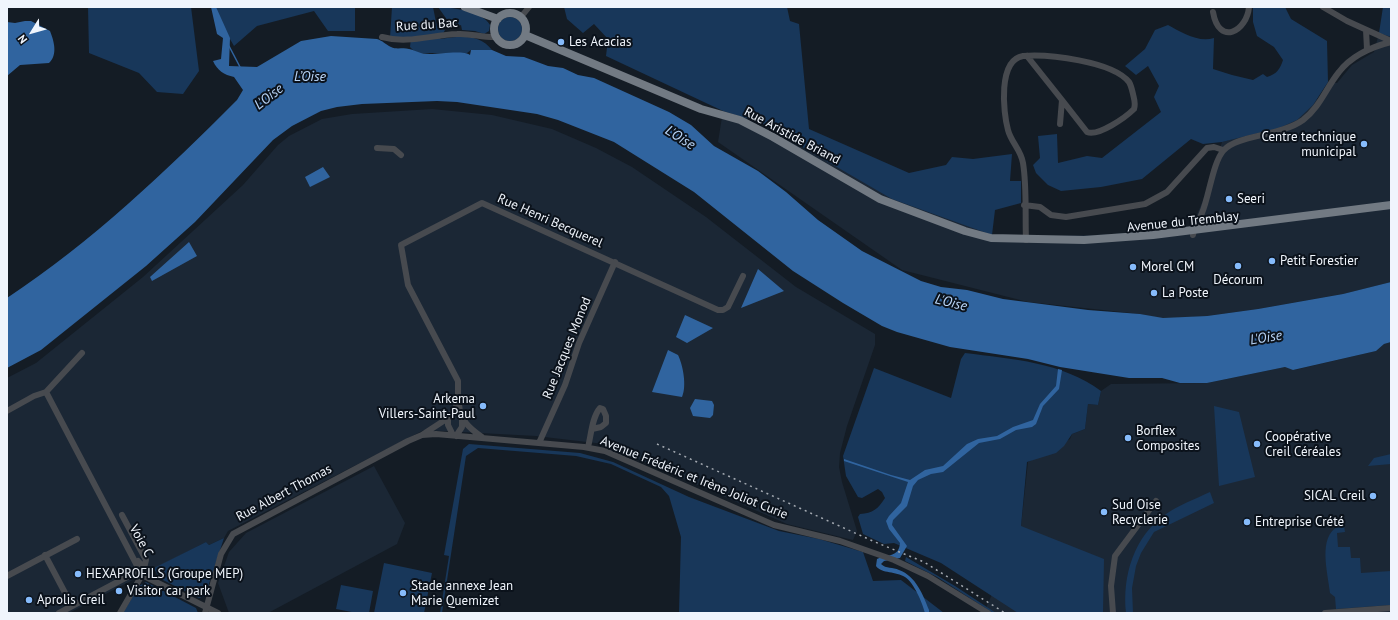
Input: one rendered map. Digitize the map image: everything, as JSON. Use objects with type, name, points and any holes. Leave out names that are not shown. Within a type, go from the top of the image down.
[{"type":"main road","points":[[465,7],[498,19]]},
{"type":"main road","points":[[512,13],[521,17],[526,26],[525,35],[522,39],[514,44],[505,44],[497,38],[495,28],[498,19],[512,13]]},
{"type":"main road","name":"Rue Aristide Briand","points":[[525,35],[701,110],[740,120],[773,137],[880,199],[904,209],[972,233],[991,238],[1026,240]]},
{"type":"main road","name":"Avenue du Tremblay","points":[[1026,240],[1084,240],[1153,236],[1391,205]]},
{"type":"street","points":[[521,17],[529,7]]},
{"type":"street","points":[[1213,12],[1219,28],[1228,33],[1243,23],[1249,7]]},
{"type":"street","points":[[1323,7],[1391,42]]},
{"type":"street","points":[[1366,30],[1367,50]]},
{"type":"street","name":"Rue du Bac","points":[[382,37],[396,41],[469,33],[484,38],[497,38]]},
{"type":"street","points":[[1198,230],[1218,159],[1223,150],[1233,143],[1279,132],[1302,121],[1318,106],[1339,72],[1352,59],[1367,50],[1391,42]]},
{"type":"street","points":[[1026,240],[1023,164],[1019,149],[1008,131],[1004,91],[1009,66],[1016,58],[1027,56],[1069,58],[1110,70],[1128,82],[1135,105],[1131,112],[1101,131],[1092,134],[1085,129],[1027,56]]},
{"type":"street","points":[[1060,124],[1062,100]]},
{"type":"street","points":[[1024,205],[1040,207],[1051,215],[1066,217],[1115,207],[1142,205],[1167,192],[1208,148],[1214,147],[1223,150]]},
{"type":"street","points":[[377,148],[394,149],[401,155]]},
{"type":"street","name":"Rue Henri Becquerel","points":[[458,402],[460,391],[458,382],[408,285],[401,245],[482,203],[720,310],[729,306],[743,276]]},
{"type":"street","name":"Rue Jacques Monod","points":[[539,443],[563,389],[579,343],[615,262]]},
{"type":"street","points":[[7,411],[34,396],[46,392],[82,353]]},
{"type":"street","points":[[46,392],[118,518],[146,560],[143,571],[120,613]]},
{"type":"street","points":[[458,402],[462,417],[462,427],[455,435],[448,425],[458,402]]},
{"type":"street","points":[[422,435],[451,416],[462,417]]},
{"type":"street","points":[[462,417],[469,428],[483,438]]},
{"type":"street","points":[[588,448],[592,429]]},
{"type":"street","name":"Avenue Frédéric et Irène Joliot Curie","points":[[422,435],[455,435],[588,448],[619,457],[774,525],[834,539],[876,552],[901,562],[944,585],[988,613]]},
{"type":"street","name":"Rue Albert Thomas","points":[[206,610],[220,554],[233,534],[401,444],[422,435]]},
{"type":"street","points":[[1113,613],[1111,586],[1115,556],[1156,501]]},
{"type":"street","points":[[118,518],[143,571],[206,610],[218,613]]},
{"type":"street","points":[[7,576],[77,539]]},
{"type":"street","points":[[45,555],[72,606]]},
{"type":"street","points":[[59,613],[127,577],[143,571]]},
{"type":"street","points":[[1325,613],[1391,608]]},
{"type":"shaded area","points":[[88,7],[191,7],[199,71],[183,94],[157,92],[139,73],[89,53]]},
{"type":"shaded area","points":[[215,7],[355,7],[355,31],[328,31],[314,11],[257,26],[234,46],[215,13]]},
{"type":"shaded area","points":[[392,7],[433,7],[437,27],[445,30],[440,39],[454,37],[475,38],[487,45],[492,50],[471,50],[467,53],[416,53],[410,47],[411,38],[390,38]]},
{"type":"shaded area","points":[[438,7],[459,9],[481,17],[487,20],[490,25],[489,31],[484,34],[475,31],[462,30],[461,25],[453,28]]},
{"type":"shaded area","points":[[564,7],[787,7],[790,21],[799,24],[809,129],[909,173],[946,165],[952,157],[973,159],[1012,154],[1010,181],[1021,181],[1021,203],[995,210],[992,235],[892,199],[761,123],[761,118],[759,117],[755,121],[723,111],[606,56],[608,39],[594,24],[583,33],[567,19]]},
{"type":"shaded area","points":[[1253,7],[1285,7],[1291,19],[1327,41],[1328,82],[1313,105],[1297,120],[1279,128],[1222,142],[1203,144],[1191,139],[1142,179],[1101,187],[1061,191],[1048,185],[1036,173],[1033,165],[1040,158],[1038,136],[1057,134],[1058,163],[1087,156],[1102,158],[1161,112],[1154,97],[1159,86],[1148,66],[1136,75],[1125,66],[1145,49],[1155,30],[1168,25],[1184,34],[1196,38],[1214,38],[1213,69],[1253,80],[1263,74],[1267,77],[1276,73],[1283,60],[1274,47],[1257,36],[1253,22]]},
{"type":"shaded area","points":[[1383,7],[1391,7],[1391,37],[1379,33]]},
{"type":"shaded area","points":[[510,17],[515,18],[521,24],[521,34],[515,40],[510,41],[505,40],[499,34],[498,29],[499,24],[505,18]]},
{"type":"shaded area","points":[[1379,33],[1391,37],[1391,282],[1343,294],[1258,309],[1207,316],[1163,319],[1140,314],[1028,302],[902,270],[718,142],[723,111],[992,235],[1095,235],[1191,229],[1206,193],[1222,142],[1247,135],[1318,99],[1328,82],[1337,83],[1352,65],[1374,52]]},
{"type":"shaded area","points":[[432,109],[492,115],[552,129],[596,148],[632,167],[706,217],[796,287],[875,334],[875,345],[847,426],[840,453],[839,467],[842,482],[857,531],[853,540],[787,524],[604,444],[536,436],[424,430],[228,531],[224,538],[209,545],[206,542],[69,613],[7,613],[7,378],[36,363],[143,277],[243,185],[278,145],[289,136],[322,119],[352,114]]},
{"type":"shaded area","points":[[1391,342],[1391,613],[984,613],[1021,526],[1028,462],[1070,439],[1072,434],[1085,429],[1088,404],[1098,405],[1101,391],[1111,384],[1207,383],[1285,367],[1294,370],[1376,351],[1384,344]]},
{"type":"shaded area","points":[[965,353],[1036,363],[1070,374],[1086,381],[1101,391],[1098,405],[1088,404],[1085,429],[1072,434],[1064,446],[1056,453],[1027,462],[1021,526],[1104,559],[1103,613],[1018,613],[941,563],[894,543],[884,544],[863,534],[858,517],[860,514],[875,510],[885,498],[882,492],[878,489],[862,498],[858,497],[846,476],[843,456],[874,368],[951,398],[961,359]]},
{"type":"shaded area","points":[[1214,406],[1239,412],[1255,477],[1219,486]]},
{"type":"shaded area","points":[[469,444],[580,453],[613,462],[689,497],[779,531],[819,539],[863,552],[873,581],[901,580],[944,613],[679,613],[681,537],[669,496],[661,487],[611,464],[576,456],[478,448],[466,456],[442,613],[440,613],[449,556],[444,555],[463,449]]},
{"type":"shaded area","points":[[1391,454],[1391,464],[1368,466],[1374,458]]},
{"type":"shaded area","points":[[374,466],[405,523],[397,544],[268,613],[229,613],[218,583],[229,552],[246,533]]},
{"type":"shaded area","points":[[1210,492],[1214,503],[1154,532],[1141,553],[1136,566],[1132,588],[1133,613],[1126,613],[1125,599],[1128,571],[1138,545],[1155,523],[1166,514],[1187,502]]},
{"type":"shaded area","points":[[1339,526],[1344,526],[1345,532],[1337,533],[1338,547],[1350,547],[1351,558],[1360,558],[1361,573],[1391,571],[1391,605],[1336,609],[1335,597],[1330,593],[1326,566],[1326,546],[1332,531]]},
{"type":"shaded area","points":[[224,538],[205,596],[199,598],[159,578],[154,568],[206,542],[209,545]]},
{"type":"shaded area","points":[[906,557],[955,586],[996,613],[993,613],[937,577],[905,561]]},
{"type":"shaded area","name":"Stade annexe Jean Marie Quemizet","points":[[384,563],[432,573],[424,613],[374,613]]},
{"type":"shaded area","points":[[146,582],[196,608],[198,613],[123,613],[139,586]]},
{"type":"shaded area","points":[[341,585],[373,591],[369,613],[357,613],[336,609]]},
{"type":"water","name":"L’Oise","points":[[211,7],[216,7],[230,38],[229,66],[257,67],[301,41],[331,36],[377,39],[393,48],[407,48],[426,54],[457,52],[470,55],[471,50],[492,50],[506,56],[524,57],[548,66],[563,68],[578,75],[594,78],[669,112],[691,125],[714,146],[758,171],[786,192],[818,220],[862,251],[921,281],[941,287],[967,290],[1003,299],[1088,310],[1140,314],[1163,318],[1207,316],[1258,309],[1343,294],[1391,282],[1391,342],[1384,344],[1376,351],[1293,370],[1285,367],[1207,383],[1180,383],[1162,378],[1129,378],[1060,367],[1028,359],[950,347],[897,332],[882,326],[843,303],[793,271],[694,192],[614,142],[558,120],[537,114],[457,102],[437,101],[362,104],[337,107],[321,111],[292,126],[273,140],[195,222],[146,266],[41,350],[7,368],[7,298],[69,254],[127,205],[210,127],[237,100],[243,90],[234,77],[221,72],[213,61],[221,59],[223,38],[217,34]]},
{"type":"water","points":[[31,21],[50,31],[54,43],[54,56],[49,63],[20,65],[7,76],[7,22],[15,23]]},
{"type":"water","points":[[323,167],[330,177],[310,187],[305,177]]},
{"type":"water","points":[[189,242],[197,256],[152,281],[150,277]]},
{"type":"water","points":[[758,269],[784,291],[741,308]]},
{"type":"water","points":[[685,315],[713,328],[687,343],[676,337]]},
{"type":"water","points":[[668,350],[678,355],[681,364],[684,376],[682,397],[652,392]]},
{"type":"water","points":[[1058,369],[1062,370],[1059,389],[1043,406],[1036,424],[1032,427],[1016,430],[1000,439],[979,443],[943,472],[931,474],[918,480],[913,486],[907,506],[893,520],[892,525],[907,546],[900,558],[884,561],[881,564],[885,567],[897,569],[905,573],[914,581],[929,610],[929,613],[925,613],[912,584],[905,577],[879,569],[876,566],[877,559],[892,555],[899,548],[900,543],[889,529],[886,521],[901,503],[908,482],[844,461],[844,459],[910,480],[925,470],[943,466],[967,444],[978,439],[997,436],[1013,427],[1033,420],[1040,404],[1056,386]]},
{"type":"water","points":[[695,399],[712,401],[714,405],[713,415],[710,418],[693,416],[690,408]]},
{"type":"waterway","points":[[229,46],[240,67]]},
{"type":"railway","points":[[657,444],[875,542],[924,562],[1005,613]]},
{"type":"place","name":"Les Acacias","points":[[561,42]]},
{"type":"place","name":"Centre technique municipal","points":[[1364,144]]},
{"type":"place","name":"Seeri","points":[[1229,199]]},
{"type":"place","name":"Petit Forestier","points":[[1272,261]]},
{"type":"place","name":"Décorum","points":[[1238,266]]},
{"type":"place","name":"Morel CM","points":[[1133,267]]},
{"type":"place","name":"La Poste","points":[[1154,293]]},
{"type":"place","name":"Arkema Villers-Saint-Paul","points":[[483,406]]},
{"type":"place","name":"Borflex Composites","points":[[1128,438]]},
{"type":"place","name":"Coopérative Creil Céréales","points":[[1257,444]]},
{"type":"place","name":"SICAL Creil","points":[[1373,496]]},
{"type":"place","name":"Sud Oise Recyclerie","points":[[1104,512]]},
{"type":"place","name":"Entreprise Crété","points":[[1247,522]]},
{"type":"place","name":"HEXAPROFILS (Groupe MEP)","points":[[78,574]]},
{"type":"place","name":"Visitor car park","points":[[119,591]]},
{"type":"place","name":"Stade annexe Jean Marie Quemizet","points":[[403,593]]},
{"type":"place","name":"Aprolis Creil","points":[[29,600]]},
{"type":"water label","name":"L'Oise","points":[[269,97]]},
{"type":"water label","name":"L'Oise","points":[[680,138]]},
{"type":"water label","name":"L'Oise","points":[[951,303]]},
{"type":"water label","name":"L'Oise","points":[[1266,338]]}]
